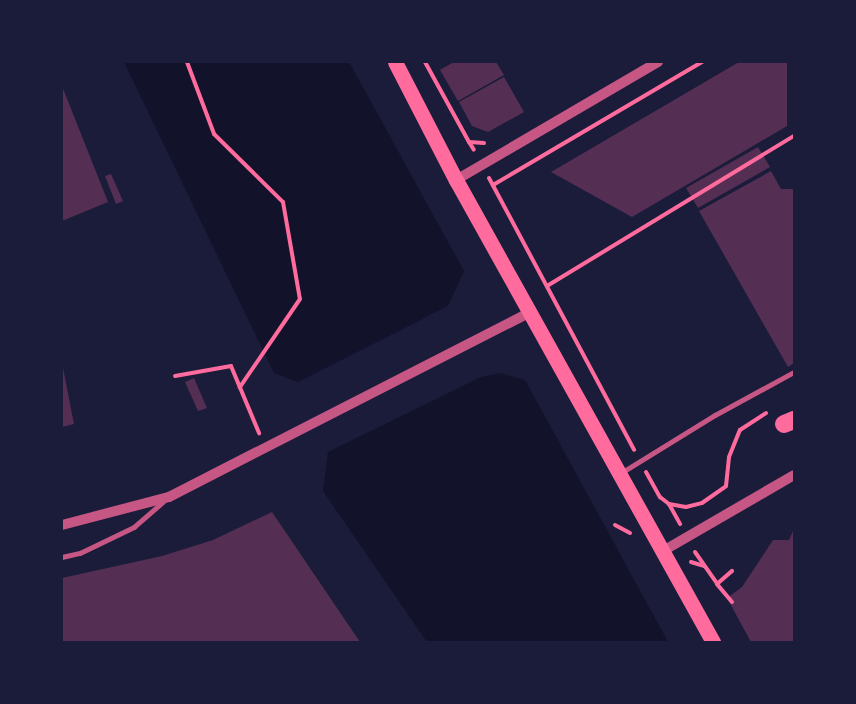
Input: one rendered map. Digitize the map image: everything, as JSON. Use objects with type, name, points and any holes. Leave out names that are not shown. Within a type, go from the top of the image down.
[{"type":"main road","points":[[395,62],[456,180],[713,642]]},
{"type":"street","points":[[456,180],[658,62]]},
{"type":"street","points":[[62,525],[169,497],[529,313]]},
{"type":"street","points":[[663,552],[795,475]]},
{"type":"lane","points":[[619,475],[795,372]]},
{"type":"lane","points":[[62,557],[80,553],[134,527],[169,497]]},
{"type":"path","points":[[187,62],[214,134],[283,202],[300,299],[240,387]]},
{"type":"path","points":[[425,62],[660,497],[669,504],[686,507],[702,503],[726,486],[729,457],[740,430],[771,411]]},
{"type":"path","points":[[493,185],[702,62]]},
{"type":"path","points":[[547,286],[795,136]]},
{"type":"path","points":[[469,142],[483,144],[493,138]]},
{"type":"path","points":[[175,376],[231,366],[266,447]]},
{"type":"path","points":[[704,566],[732,602]]},
{"type":"path","points":[[717,584],[732,571]]},
{"type":"shaded area","points":[[124,62],[349,62],[464,271],[448,306],[298,382],[274,373]]},
{"type":"shaded area","points":[[500,373],[525,380],[668,642],[427,642],[323,491],[328,452],[481,377]]},
{"type":"building","points":[[454,62],[496,62],[504,75],[458,101],[440,70]]},
{"type":"building","points":[[739,62],[787,62],[787,126],[632,217],[551,172]]},
{"type":"building","points":[[504,77],[524,112],[488,132],[472,126],[459,102]]},
{"type":"building","points":[[62,86],[108,202],[62,221]]},
{"type":"building","points":[[758,147],[770,167],[698,208],[686,188]]},
{"type":"building","points":[[771,171],[781,189],[794,189],[794,363],[788,367],[699,211]]},
{"type":"building","points":[[111,174],[123,201],[116,204],[105,176]]},
{"type":"building","points":[[62,363],[74,424],[62,427]]},
{"type":"building","points":[[194,378],[207,408],[198,411],[185,382]]},
{"type":"building","points":[[272,512],[360,642],[62,642],[62,578],[162,556],[213,540]]},
{"type":"building","points":[[794,529],[794,642],[751,642],[727,598],[742,587],[773,540],[789,540]]}]
